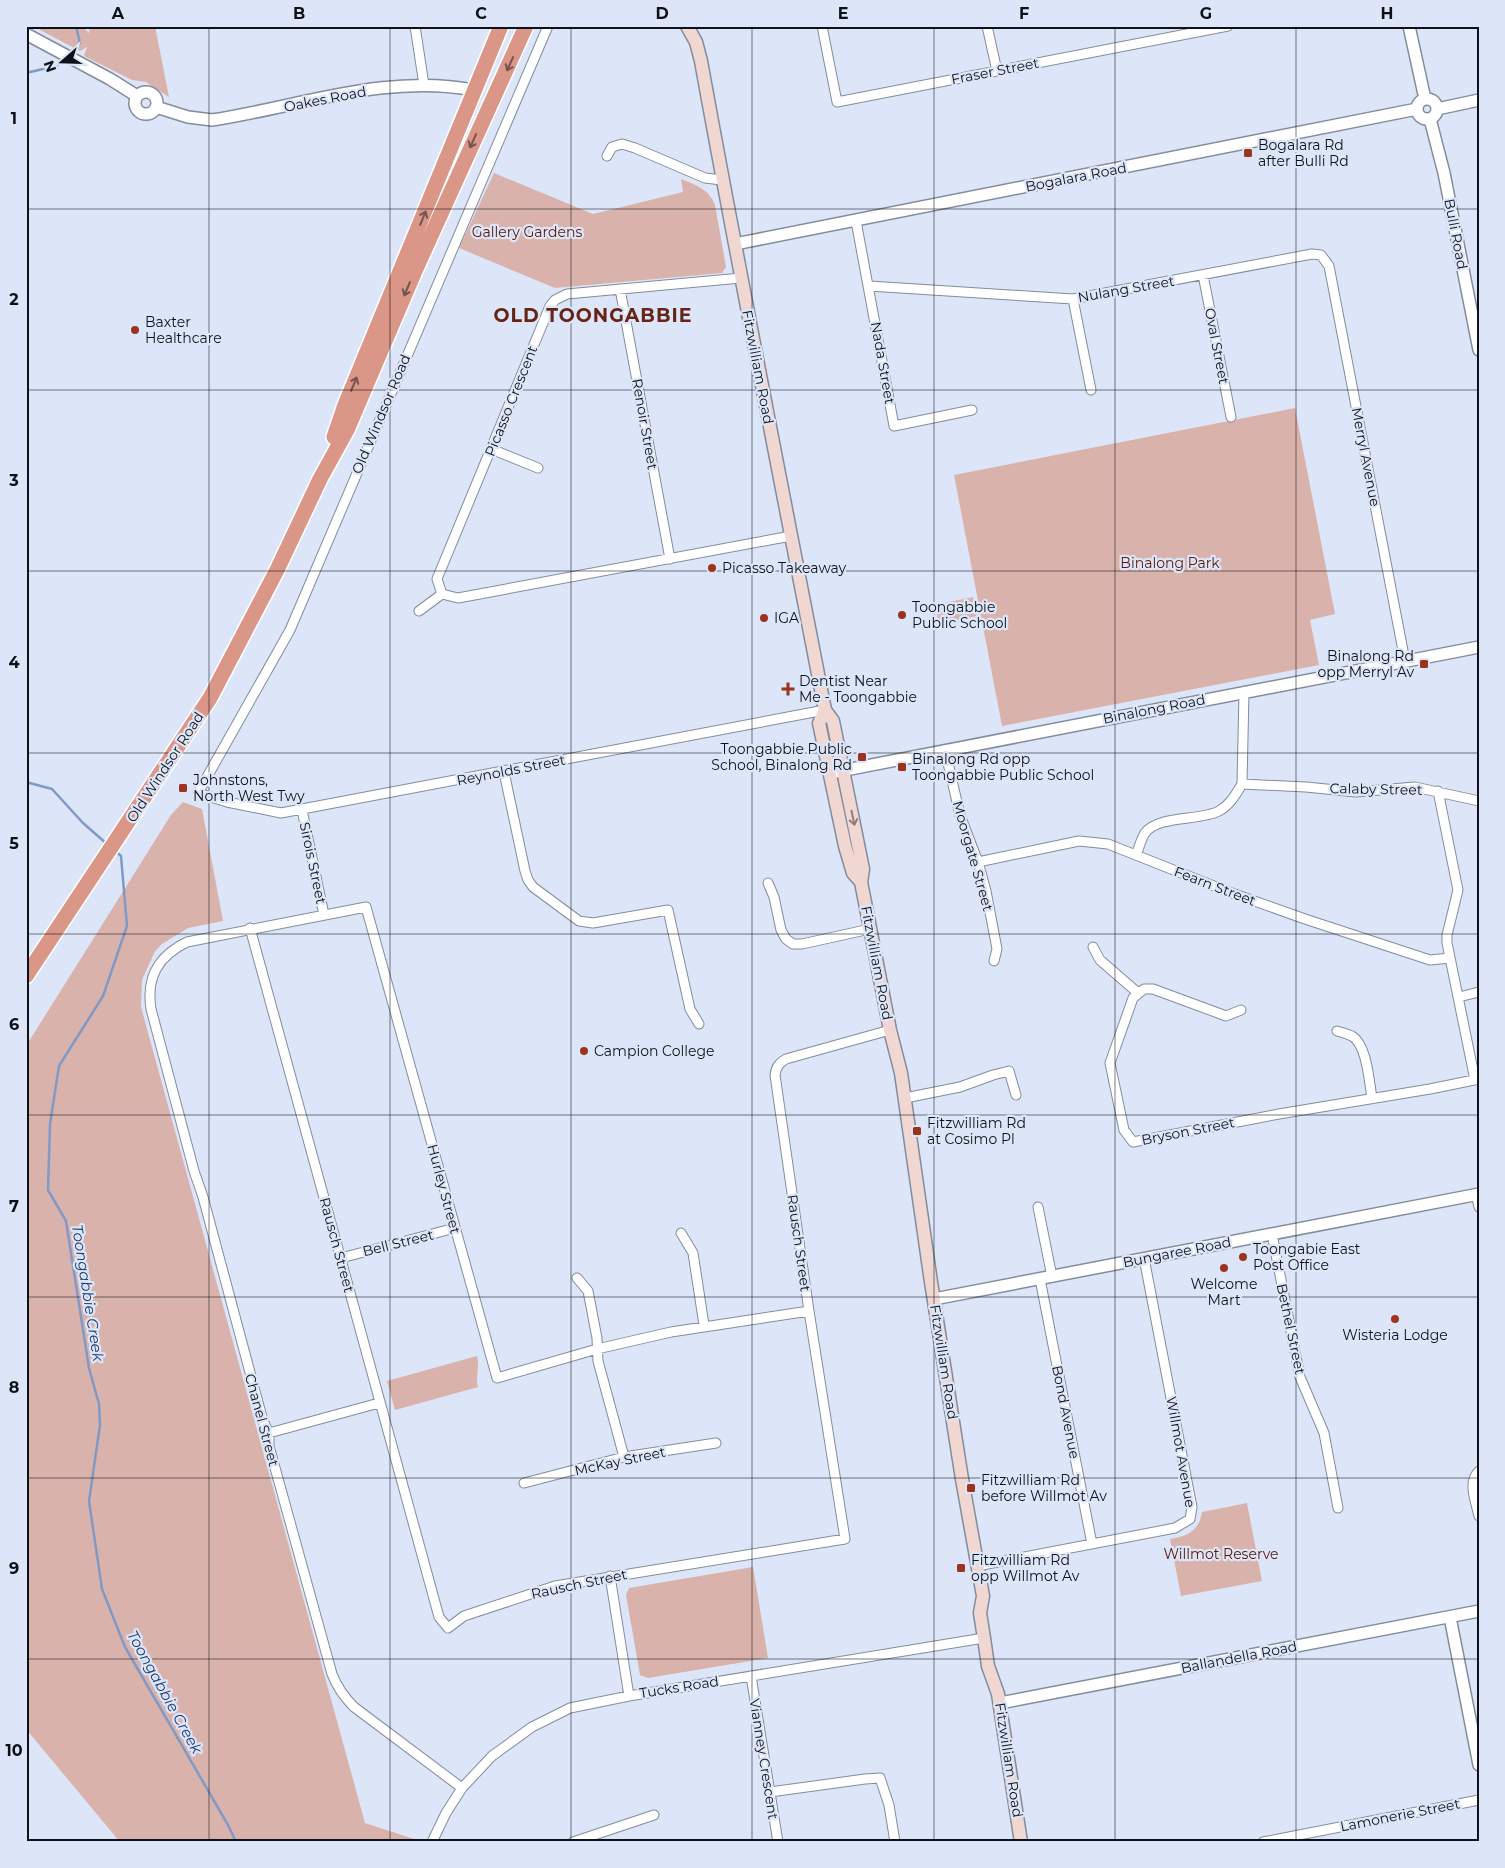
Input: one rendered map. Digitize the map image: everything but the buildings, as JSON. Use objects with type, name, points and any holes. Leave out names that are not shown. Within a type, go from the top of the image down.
[{"type":"highway","name":"Old Windsor Road","points":[[320,479],[345,405],[502,26]]},
{"type":"highway","name":"Old Windsor Road","points":[[26,981],[30,971],[210,698],[277,570],[320,479],[347,430],[415,271],[526,26]]},
{"type":"highway","name":"Oakes Road","points":[[474,90],[495,97]]},
{"type":"main road","name":"Fitzwilliam Road","points":[[687,26],[696,42],[701,61],[722,180],[825,710],[833,721],[863,869],[861,882],[905,1098],[934,1299],[976,1566],[983,1596],[980,1613],[988,1666],[1000,1703],[1022,1842]]},
{"type":"main road","name":"Fitzwilliam Road","points":[[825,710],[819,723],[845,846],[853,873],[861,882]]},
{"type":"street","points":[[414,26],[424,85]]},
{"type":"street","name":"Old Windsor Road","points":[[198,792],[290,630],[548,26]]},
{"type":"street","name":"Fraser Street","points":[[822,26],[837,102],[1228,26]]},
{"type":"street","points":[[988,26],[997,71]]},
{"type":"street","points":[[1409,26],[1425,99]]},
{"type":"street","points":[[26,34],[49,45],[137,96]]},
{"type":"street","name":"Oakes Road","points":[[156,108],[212,120],[378,88],[424,85],[474,90]]},
{"type":"street","points":[[146,92],[153,94],[157,100],[156,108],[148,114],[139,112],[134,102],[137,96],[146,92]]},
{"type":"street","points":[[1425,99],[1433,101],[1437,109],[1434,117],[1430,119],[1422,118],[1417,113],[1420,101],[1425,99]]},
{"type":"street","points":[[1437,109],[1479,100]]},
{"type":"street","name":"Bogalara Road","points":[[735,244],[1417,109]]},
{"type":"street","name":"Bulli Road","points":[[1430,119],[1444,173],[1479,350]]},
{"type":"street","points":[[607,156],[612,148],[622,144],[705,178],[722,180]]},
{"type":"street","name":"Nada Street","points":[[856,221],[894,426],[972,410]]},
{"type":"street","name":"Nulang Street","points":[[869,286],[1073,299],[1312,254],[1321,255]]},
{"type":"street","name":"Merryl Avenue","points":[[1321,255],[1329,266],[1405,661]]},
{"type":"street","name":"Oval Street","points":[[1203,275],[1231,417]]},
{"type":"street","name":"Picasso Crescent","points":[[442,594],[437,579],[550,306],[555,300],[567,294],[741,278]]},
{"type":"street","name":"Renoir Street","points":[[620,289],[670,560]]},
{"type":"street","points":[[1073,299],[1091,390]]},
{"type":"street","points":[[491,448],[538,468]]},
{"type":"street","points":[[419,611],[442,594],[458,598],[791,536]]},
{"type":"street","name":"Binalong Road","points":[[830,773],[1479,647]]},
{"type":"street","points":[[1136,855],[1144,834],[1149,829],[1157,824],[1220,810],[1228,804],[1242,784],[1244,692]]},
{"type":"street","name":"Reynolds Street","points":[[198,792],[228,802],[280,813],[825,710]]},
{"type":"street","name":"Moorgate Street","points":[[945,750],[960,814],[978,862],[986,891],[997,949],[994,961]]},
{"type":"street","points":[[504,772],[525,871],[533,887],[571,916],[586,923],[593,924],[668,910],[690,1009],[699,1024]]},
{"type":"street","name":"Calaby Street","points":[[1242,784],[1306,786],[1356,792],[1403,787],[1438,791],[1479,801]]},
{"type":"street","points":[[1438,791],[1458,890],[1447,934],[1447,943],[1477,1079]]},
{"type":"street","name":"Sirois Street","points":[[302,810],[324,915]]},
{"type":"street","name":"Fearn Street","points":[[978,862],[1079,841],[1108,844],[1305,919],[1430,960],[1450,958]]},
{"type":"street","points":[[768,883],[774,897],[781,930],[786,940],[793,944],[802,944],[870,929]]},
{"type":"street","name":"Hurley Street","points":[[157,968],[170,951],[187,942],[250,928],[366,907],[497,1378],[597,1349],[704,1325],[809,1311]]},
{"type":"street","name":"Rausch Street","points":[[250,928],[439,1617],[448,1628],[464,1616],[541,1589],[610,1576],[845,1539],[809,1311],[775,1075],[776,1068],[786,1059],[890,1030]]},
{"type":"street","points":[[1093,947],[1100,960],[1138,993],[1153,989],[1226,1016],[1241,1010]]},
{"type":"street","name":"Chanel Street","points":[[157,968],[150,990],[151,1009],[263,1421],[269,1434],[269,1446],[332,1674],[345,1698],[354,1707],[462,1788]]},
{"type":"street","points":[[1459,998],[1479,992]]},
{"type":"street","name":"Bryson Street","points":[[1138,993],[1133,998],[1110,1063],[1124,1130],[1132,1142],[1477,1079]]},
{"type":"street","points":[[1337,1031],[1353,1036],[1360,1045],[1365,1058],[1372,1098]]},
{"type":"street","points":[[905,1098],[960,1087],[1009,1071],[1016,1095]]},
{"type":"street","points":[[1477,1194],[1479,1208]]},
{"type":"street","name":"Bungaree Road","points":[[934,1299],[1477,1194]]},
{"type":"street","points":[[1038,1207],[1052,1277]]},
{"type":"street","name":"Bell Street","points":[[341,1258],[455,1228]]},
{"type":"street","points":[[681,1233],[693,1253],[704,1325]]},
{"type":"street","name":"Bethel Street","points":[[1272,1234],[1300,1377],[1324,1433],[1338,1508]]},
{"type":"street","name":"Willmot Avenue","points":[[976,1566],[1175,1528],[1190,1519],[1192,1507],[1144,1258]]},
{"type":"street","points":[[578,1278],[588,1291],[597,1338],[598,1360],[624,1457]]},
{"type":"street","name":"Bond Avenue","points":[[1040,1279],[1092,1544]]},
{"type":"street","points":[[269,1434],[379,1403]]},
{"type":"street","name":"McKay Street","points":[[524,1483],[624,1457],[716,1443]]},
{"type":"street","points":[[1479,1471],[1472,1482],[1479,1516]]},
{"type":"street","points":[[610,1576],[629,1696]]},
{"type":"street","name":"Ballandella Road","points":[[1000,1703],[1479,1611]]},
{"type":"street","points":[[1450,1617],[1479,1765]]},
{"type":"street","name":"Tucks Road","points":[[432,1842],[446,1812],[462,1788],[492,1756],[532,1726],[570,1708],[629,1696],[984,1638]]},
{"type":"street","name":"Vianney Crescent","points":[[751,1676],[778,1842]]},
{"type":"street","points":[[770,1792],[880,1778],[889,1805],[895,1842]]},
{"type":"street","name":"Lamonerie Street","points":[[1263,1842],[1479,1800]]},
{"type":"street","points":[[573,1842],[654,1815]]},
{"type":"green space","points":[[39,26],[82,26],[89,33],[90,26],[155,26],[169,97],[146,82],[132,80],[84,56],[87,47],[80,51],[40,30]]},
{"type":"green space","name":"Gallery Gardens","points":[[494,173],[593,214],[683,192],[681,179],[687,181],[706,191],[715,205],[726,267],[722,273],[555,288],[459,248]]},
{"type":"green space","name":"Binalong Park","points":[[1295,408],[1335,614],[1310,620],[1319,665],[1002,726],[954,475]]},
{"type":"green space","points":[[973,597],[977,616],[939,624],[935,605]]},
{"type":"green space","points":[[183,802],[202,809],[223,921],[188,928],[162,944],[155,951],[142,980],[141,1007],[365,1823],[417,1840],[416,1842],[120,1842],[26,1729],[26,1046],[171,815]]},
{"type":"green space","points":[[477,1356],[478,1387],[395,1410],[387,1381]]},
{"type":"green space","name":"Willmot Reserve","points":[[1247,1503],[1262,1581],[1181,1596],[1170,1539],[1192,1532],[1201,1518],[1202,1512]]},
{"type":"green space","points":[[753,1567],[768,1658],[648,1678],[640,1675],[626,1595],[629,1588]]},
{"type":"waterway","name":"Toongabbie Creek","points":[[69,53],[80,43],[76,26]]},
{"type":"waterway","name":"Toongabbie Creek","points":[[26,73],[56,66],[64,59]]},
{"type":"waterway","name":"Toongabbie Creek","points":[[26,782],[52,789],[83,823],[107,844]]},
{"type":"waterway","name":"Toongabbie Creek","points":[[114,850],[121,856],[127,926],[103,996],[59,1066],[50,1124],[48,1190],[66,1221],[89,1368],[99,1404],[100,1425],[89,1501],[102,1589],[125,1647],[236,1842]]},
{"type":"place","name":"Bogalara Rd after Bulli Rd","points":[[1248,153]]},
{"type":"place","name":"Baxter Healthcare","points":[[135,330]]},
{"type":"place","name":"Picasso Takeaway","points":[[712,568]]},
{"type":"place","name":"Toongabbie Public School","points":[[902,615]]},
{"type":"place","name":"IGA","points":[[764,618]]},
{"type":"place","name":"Binalong Rd opp Merryl Av","points":[[1424,664]]},
{"type":"place","name":"Dentist Near Me - Toongabbie","points":[[788,689]]},
{"type":"place","name":"Toongabbie Public School, Binalong Rd","points":[[862,757]]},
{"type":"place","name":"Binalong Rd opp Toongabbie Public School","points":[[902,767]]},
{"type":"place","name":"Johnstons, North West Twy","points":[[183,788]]},
{"type":"place","name":"Campion College","points":[[584,1051]]},
{"type":"place","name":"Fitzwilliam Rd at Cosimo Pl","points":[[917,1131]]},
{"type":"place","name":"Toongabie East Post Office","points":[[1243,1257]]},
{"type":"place","name":"Welcome Mart","points":[[1224,1268]]},
{"type":"place","name":"Wisteria Lodge","points":[[1395,1319]]},
{"type":"place","name":"Fitzwilliam Rd before Willmot Av","points":[[971,1488]]},
{"type":"place","name":"Fitzwilliam Rd opp Willmot Av","points":[[961,1568]]},
{"type":"district","name":"OLD TOONGABBIE","points":[[593,315]]}]
